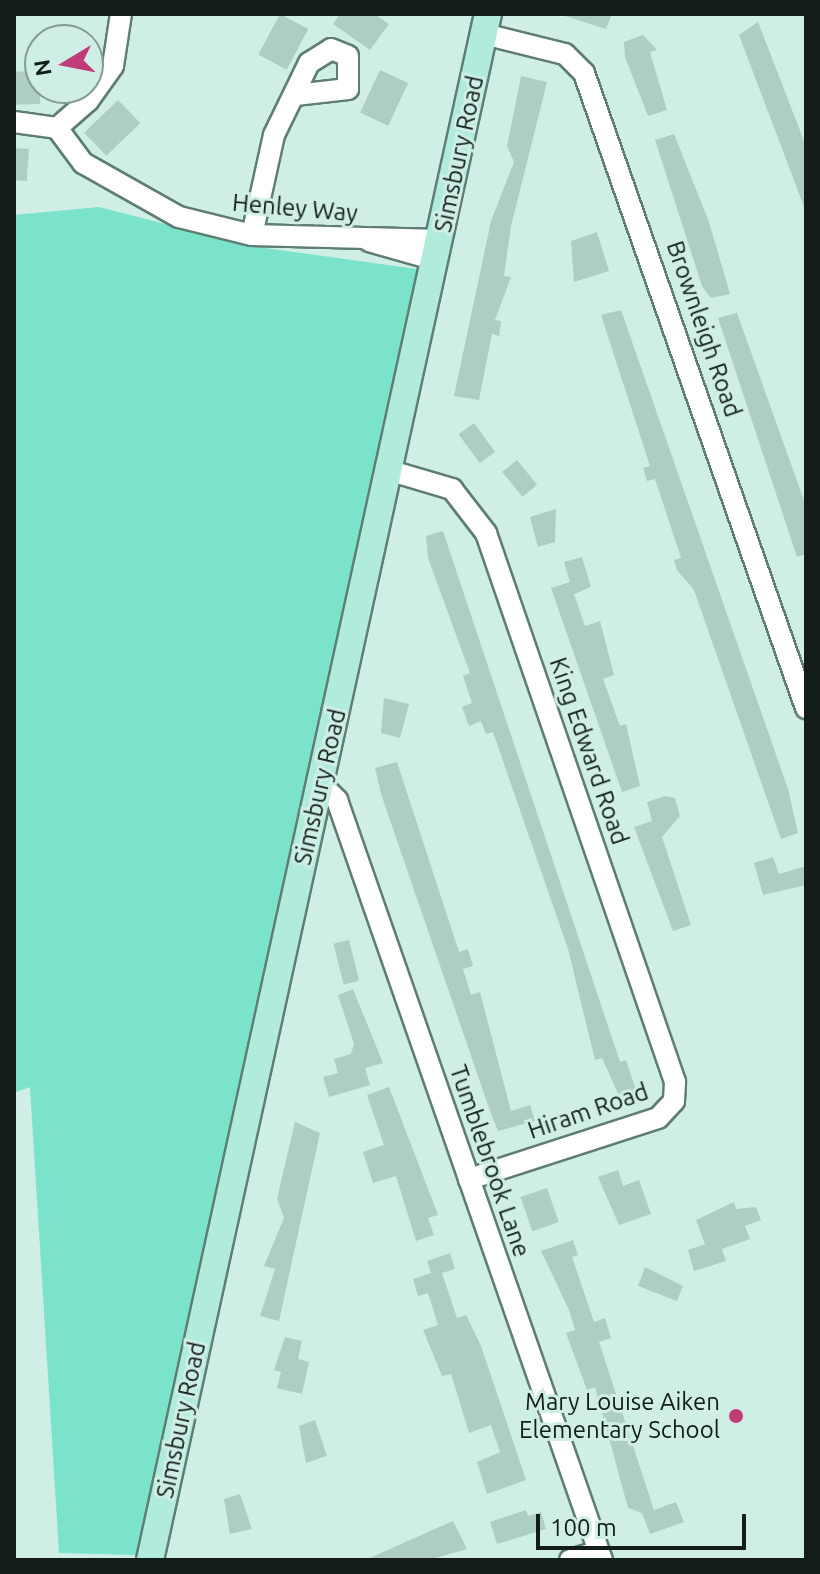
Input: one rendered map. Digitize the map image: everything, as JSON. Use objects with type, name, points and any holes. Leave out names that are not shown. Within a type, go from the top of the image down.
[{"type":"main road","name":"Simsbury Road","points":[[150,1560],[391,471],[486,24]]},
{"type":"street","points":[[14,122],[57,128],[113,66],[121,14]]},
{"type":"street","name":"Brownleigh Road","points":[[486,24],[565,54],[584,73],[806,708]]},
{"type":"street","points":[[252,235],[274,135],[295,95]]},
{"type":"street","name":"Henley Way","points":[[57,128],[83,163],[121,189],[179,217],[252,235],[369,241],[438,250]]},
{"type":"street","name":"King Edward Road","points":[[391,471],[452,489],[486,533],[673,1072],[674,1101]]},
{"type":"street","name":"Tumblebrook Lane","points":[[321,784],[337,800],[601,1555]]},
{"type":"street","name":"Hiram Road","points":[[469,1179],[658,1118],[674,1101]]},
{"type":"street","points":[[570,1560],[601,1555]]},
{"type":"green space","points":[[99,207],[251,246],[424,270],[136,1555],[59,1553],[30,1087],[14,1093],[14,215]]},
{"type":"building","points":[[280,14],[308,29],[287,70],[258,55]]},
{"type":"building","points":[[340,14],[374,14],[389,24],[370,50],[333,24]]},
{"type":"building","points":[[559,14],[612,14],[606,29]]},
{"type":"building","points":[[758,22],[806,146],[806,212],[739,35]]},
{"type":"building","points":[[643,35],[657,50],[650,52],[667,110],[648,116],[625,57],[624,42]]},
{"type":"building","points":[[380,70],[408,83],[388,126],[360,113]]},
{"type":"building","points":[[14,72],[24,72],[24,104],[40,104],[15,105]]},
{"type":"building","points":[[521,76],[547,82],[511,226],[504,276],[511,277],[495,320],[501,321],[499,336],[492,334],[479,400],[454,396],[491,221],[514,162],[507,146]]},
{"type":"building","points":[[118,100],[140,123],[106,156],[84,133]]},
{"type":"building","points":[[674,134],[709,222],[730,294],[711,298],[702,286],[655,140]]},
{"type":"building","points":[[14,148],[29,149],[27,181],[14,180]]},
{"type":"building","points":[[597,232],[609,271],[574,282],[571,241]]},
{"type":"building","points":[[621,310],[788,789],[798,833],[781,839],[694,590],[677,570],[674,560],[681,558],[655,479],[647,481],[643,468],[650,466],[601,315]]},
{"type":"building","points":[[737,313],[806,506],[806,554],[797,557],[718,318]]},
{"type":"building","points":[[474,423],[495,452],[480,463],[459,434]]},
{"type":"building","points":[[517,460],[537,485],[522,497],[502,472]]},
{"type":"building","points":[[556,509],[555,542],[538,547],[530,517]]},
{"type":"building","points":[[443,531],[620,1062],[626,1060],[637,1093],[620,1098],[602,1058],[595,1060],[568,949],[493,732],[486,734],[481,721],[469,726],[462,707],[472,703],[463,676],[470,673],[428,558],[426,536]]},
{"type":"building","points":[[582,557],[591,587],[574,594],[585,626],[600,621],[614,675],[603,679],[620,726],[626,724],[640,786],[622,792],[551,588],[570,582],[564,562]]},
{"type":"building","points":[[384,698],[409,704],[400,738],[381,733]]},
{"type":"building","points":[[397,762],[459,952],[468,949],[473,966],[463,969],[471,995],[480,992],[511,1111],[530,1105],[535,1121],[498,1131],[490,1111],[381,794],[375,768]]},
{"type":"building","points":[[665,796],[675,798],[680,816],[662,837],[691,925],[673,931],[634,827],[652,821],[647,802]]},
{"type":"building","points":[[773,857],[779,874],[806,866],[806,885],[763,895],[754,863]]},
{"type":"building","points":[[349,940],[359,981],[344,985],[333,944]]},
{"type":"building","points":[[353,989],[383,1063],[365,1068],[370,1085],[329,1097],[323,1077],[338,1073],[334,1059],[351,1054],[354,1044],[338,995]]},
{"type":"building","points":[[389,1087],[438,1215],[428,1218],[434,1235],[416,1241],[396,1176],[373,1183],[363,1152],[384,1145],[367,1095]]},
{"type":"building","points":[[295,1122],[320,1133],[279,1321],[260,1316],[275,1269],[264,1266],[284,1218],[277,1199]]},
{"type":"building","points":[[618,1170],[623,1186],[639,1180],[651,1214],[619,1225],[598,1177]]},
{"type":"building","points":[[547,1188],[559,1222],[532,1231],[521,1197]]},
{"type":"building","points":[[734,1202],[736,1209],[756,1207],[761,1220],[745,1226],[750,1239],[722,1249],[726,1261],[694,1271],[688,1250],[705,1244],[696,1220]]},
{"type":"building","points":[[573,1240],[578,1255],[572,1257],[594,1322],[605,1318],[611,1338],[599,1342],[654,1510],[676,1502],[684,1522],[650,1534],[642,1513],[628,1508],[595,1387],[587,1390],[566,1333],[575,1330],[569,1310],[541,1251]]},
{"type":"building","points":[[450,1253],[455,1269],[442,1273],[457,1318],[466,1315],[481,1346],[526,1480],[487,1494],[477,1462],[500,1452],[491,1425],[469,1433],[451,1374],[442,1376],[423,1330],[438,1325],[428,1293],[418,1296],[413,1279],[431,1273],[427,1261]]},
{"type":"building","points":[[645,1267],[683,1286],[677,1301],[638,1286]]},
{"type":"building","points":[[285,1337],[302,1341],[298,1359],[309,1362],[302,1394],[277,1388],[281,1372],[274,1370]]},
{"type":"building","points":[[315,1420],[327,1456],[306,1463],[299,1426]]},
{"type":"building","points":[[240,1494],[252,1529],[230,1534],[224,1499]]},
{"type":"building","points":[[526,1510],[528,1516],[541,1512],[546,1529],[497,1544],[490,1522]]},
{"type":"building","points":[[453,1521],[467,1549],[428,1560],[365,1560]]},
{"type":"place","name":"Mary Louise Aiken Elementary School","points":[[736,1416]]}]
